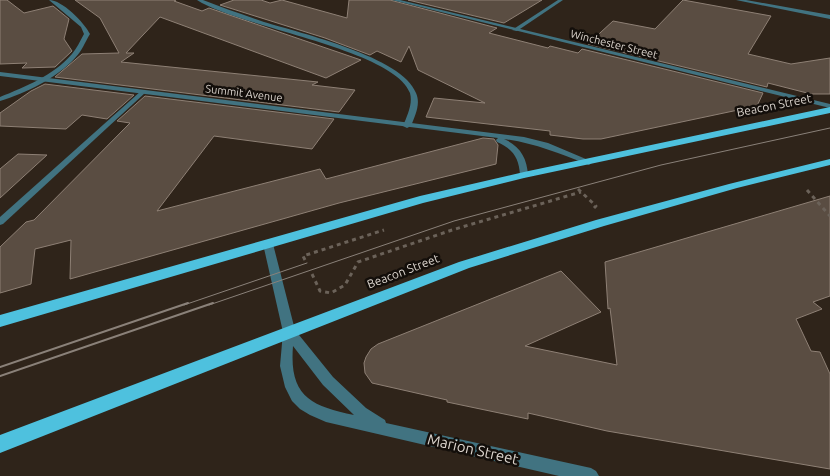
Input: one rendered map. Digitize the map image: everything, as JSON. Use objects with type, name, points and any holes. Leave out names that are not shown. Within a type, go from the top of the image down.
[{"type":"main road","name":"Beacon Street","points":[[0,321],[420,200],[524,175],[830,110]]},
{"type":"main road","name":"Beacon Street","points":[[0,444],[421,281],[523,246],[732,186],[830,162]]},
{"type":"street","points":[[0,98],[43,79],[72,58],[86,34],[83,26],[51,0]]},
{"type":"street","points":[[199,0],[223,10],[354,53],[392,71],[408,84],[413,92],[413,110],[407,126]]},
{"type":"street","name":"Winchester Street","points":[[394,0],[830,106]]},
{"type":"street","points":[[515,30],[561,0]]},
{"type":"street","points":[[738,0],[830,17]]},
{"type":"street","name":"Summit Avenue","points":[[0,74],[535,142],[589,162]]},
{"type":"street","points":[[0,222],[143,92]]},
{"type":"street","name":"Summit Avenue","points":[[485,136],[504,142],[516,149],[522,158],[524,175]]},
{"type":"street","name":"Marion Street","points":[[268,244],[289,332],[285,366],[289,383],[298,398],[315,411],[345,420],[591,476]]},
{"type":"street","name":"Marion Street","points":[[289,332],[328,381],[361,412],[385,428]]},
{"type":"path","points":[[807,190],[816,196],[823,211],[830,216]]},
{"type":"path","points":[[312,274],[320,291],[325,294],[331,293],[346,284],[358,262],[452,230],[580,191],[596,206],[592,209]]},
{"type":"building","points":[[0,0],[7,0],[24,13],[53,6],[69,19],[64,39],[72,51],[55,67],[22,68],[27,63],[0,64]]},
{"type":"building","points":[[75,0],[176,0],[174,1],[202,11],[209,8],[361,60],[326,78],[160,17],[126,53],[134,53],[121,62],[318,82],[312,85],[355,90],[339,112],[55,77],[82,54],[119,53],[100,18]]},
{"type":"building","points":[[234,0],[261,0],[270,3],[282,0],[347,18],[349,0],[390,0],[497,28],[489,33],[548,48],[550,46],[578,53],[582,49],[763,93],[757,106],[601,139],[550,135],[550,131],[426,117],[434,98],[485,103],[418,70],[409,46],[401,62],[377,51],[370,55],[325,38],[220,5]]},
{"type":"building","points":[[408,0],[542,0],[504,23]]},
{"type":"building","points":[[683,0],[771,16],[748,54],[791,64],[830,58],[830,94],[811,94],[768,83],[767,87],[588,44],[613,21],[655,29]]},
{"type":"building","points":[[45,84],[134,95],[107,119],[82,115],[66,129],[0,126],[0,113],[31,91]]},
{"type":"building","points":[[145,96],[334,119],[312,149],[214,136],[157,211],[320,169],[326,179],[483,138],[494,139],[498,145],[496,164],[339,203],[70,279],[71,240],[35,249],[31,284],[0,293],[0,247],[26,222],[34,220],[130,123],[117,121]]},
{"type":"building","points":[[18,154],[47,155],[0,198],[0,169]]},
{"type":"building","points":[[830,196],[830,296],[813,302],[822,309],[796,319],[811,351],[820,352],[830,374],[830,469],[607,431],[528,413],[528,419],[447,402],[447,400],[372,383],[365,373],[364,363],[366,357],[371,349],[378,344],[561,271],[601,312],[525,346],[617,365],[610,308],[608,309],[605,262]]},
{"type":"tram line","points":[[209,305],[454,221],[661,165],[830,128]]},
{"type":"tram line","points":[[184,305],[307,263]]},
{"type":"tram line","points":[[0,367],[188,303]]},
{"type":"tram line","points":[[0,376],[213,303]]}]
